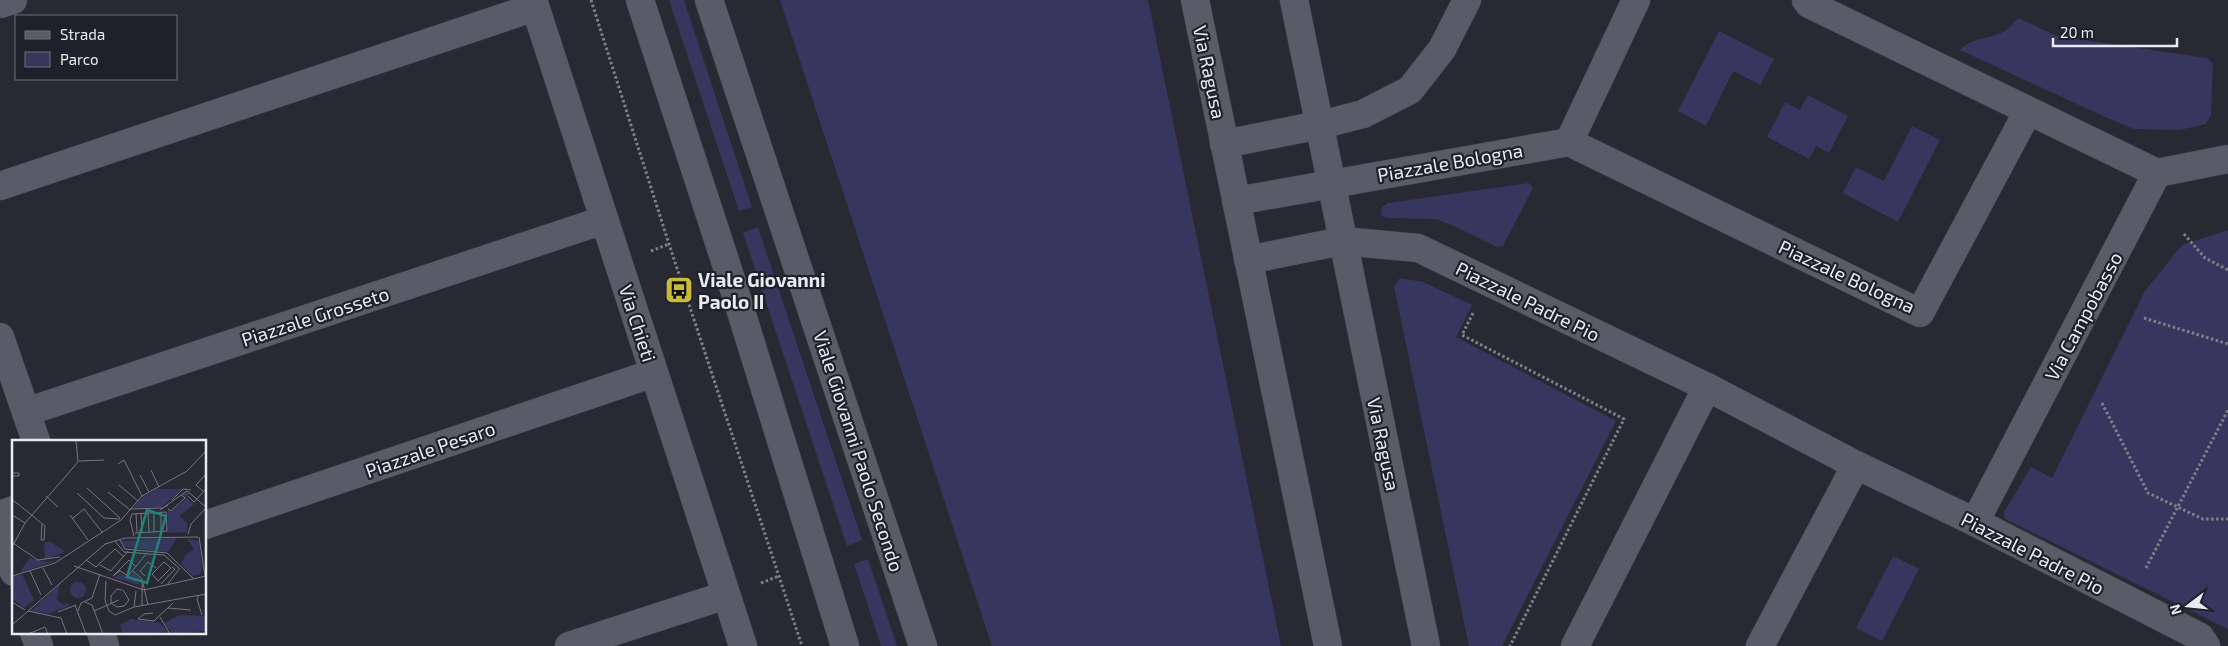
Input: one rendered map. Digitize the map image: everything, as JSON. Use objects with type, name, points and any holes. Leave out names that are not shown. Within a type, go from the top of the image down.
[{"type":"street","points":[[0,4],[13,0]]},
{"type":"street","points":[[640,0],[726,265],[845,646]]},
{"type":"street","name":"Viale Giovanni Paolo Secondo","points":[[709,0],[923,646]]},
{"type":"street","name":"Via Ragusa","points":[[1194,0],[1328,646]]},
{"type":"street","name":"Via Ragusa","points":[[1294,0],[1426,646]]},
{"type":"street","points":[[1320,125],[1363,114],[1410,90],[1442,49],[1467,0]]},
{"type":"street","points":[[1569,142],[1636,0]]},
{"type":"street","points":[[1809,1],[2028,111],[2157,173],[2228,159]]},
{"type":"street","points":[[0,186],[534,3]]},
{"type":"street","name":"Via Chieti","points":[[534,3],[743,646]]},
{"type":"street","name":"Piazzale Bologna","points":[[1331,183],[1569,142],[1920,313],[2028,111]]},
{"type":"street","name":"Via Ragusa","points":[[1224,144],[1320,125]]},
{"type":"street","name":"Via Campobasso","points":[[1975,522],[2157,173]]},
{"type":"street","points":[[1236,201],[1331,183]]},
{"type":"street","name":"Piazzale Grosseto","points":[[26,412],[604,220]]},
{"type":"street","points":[[1248,260],[1342,241]]},
{"type":"street","name":"Piazzale Padre Pio","points":[[1342,241],[1418,248],[1707,387],[1856,465],[1975,522],[2200,637],[2206,646]]},
{"type":"street","points":[[0,337],[36,440]]},
{"type":"street","name":"Piazzale Pesaro","points":[[206,525],[654,373]]},
{"type":"street","points":[[1575,646],[1707,387]]},
{"type":"street","points":[[1760,646],[1856,465]]},
{"type":"street","points":[[0,516],[12,511]]},
{"type":"street","points":[[0,531],[12,566]]},
{"type":"street","points":[[569,646],[726,594]]},
{"type":"street","points":[[35,634],[39,646]]},
{"type":"street","points":[[102,634],[106,646]]},
{"type":"path","points":[[591,0],[672,253],[802,646]]},
{"type":"path","points":[[2184,234],[2205,258],[2228,270]]},
{"type":"path","points":[[1474,310],[1462,335],[1624,420],[1510,646]]},
{"type":"path","points":[[2144,318],[2228,344]]},
{"type":"path","points":[[2102,403],[2148,493],[2203,519],[2228,518]]},
{"type":"path","points":[[2142,576],[2228,410]]},
{"type":"green space","points":[[669,0],[684,0],[752,207],[739,211]]},
{"type":"green space","points":[[780,0],[1148,0],[1281,646],[992,646]]},
{"type":"green space","points":[[2018,18],[2057,36],[2207,58],[2213,63],[2211,115],[2206,124],[2179,130],[2134,129],[1960,50],[1970,43],[2003,32]]},
{"type":"green space","points":[[1719,31],[1774,59],[1760,85],[1733,71],[1706,126],[1678,111]]},
{"type":"green space","points":[[1808,95],[1848,116],[1829,153],[1816,146],[1809,159],[1767,137],[1785,102],[1800,110]]},
{"type":"green space","points":[[1912,126],[1940,140],[1898,222],[1843,193],[1856,167],[1884,181]]},
{"type":"green space","points":[[1529,183],[1533,188],[1503,246],[1497,247],[1452,225],[1435,219],[1386,218],[1381,215],[1382,207],[1388,203]]},
{"type":"green space","points":[[758,227],[862,540],[847,546],[743,233]]},
{"type":"green space","points":[[2228,230],[2228,629],[2005,519],[2004,512],[2031,467],[2052,478],[2145,291],[2182,245]]},
{"type":"green space","points":[[1400,278],[1423,282],[1472,305],[1456,337],[1616,421],[1502,646],[1469,646],[1394,287]]},
{"type":"green space","points":[[1893,556],[1919,569],[1882,641],[1856,628]]},
{"type":"green space","points":[[868,559],[897,646],[881,646],[854,564]]},
{"type":"place","name":"Viale Giovanni Paolo II","points":[[679,290]]}]
